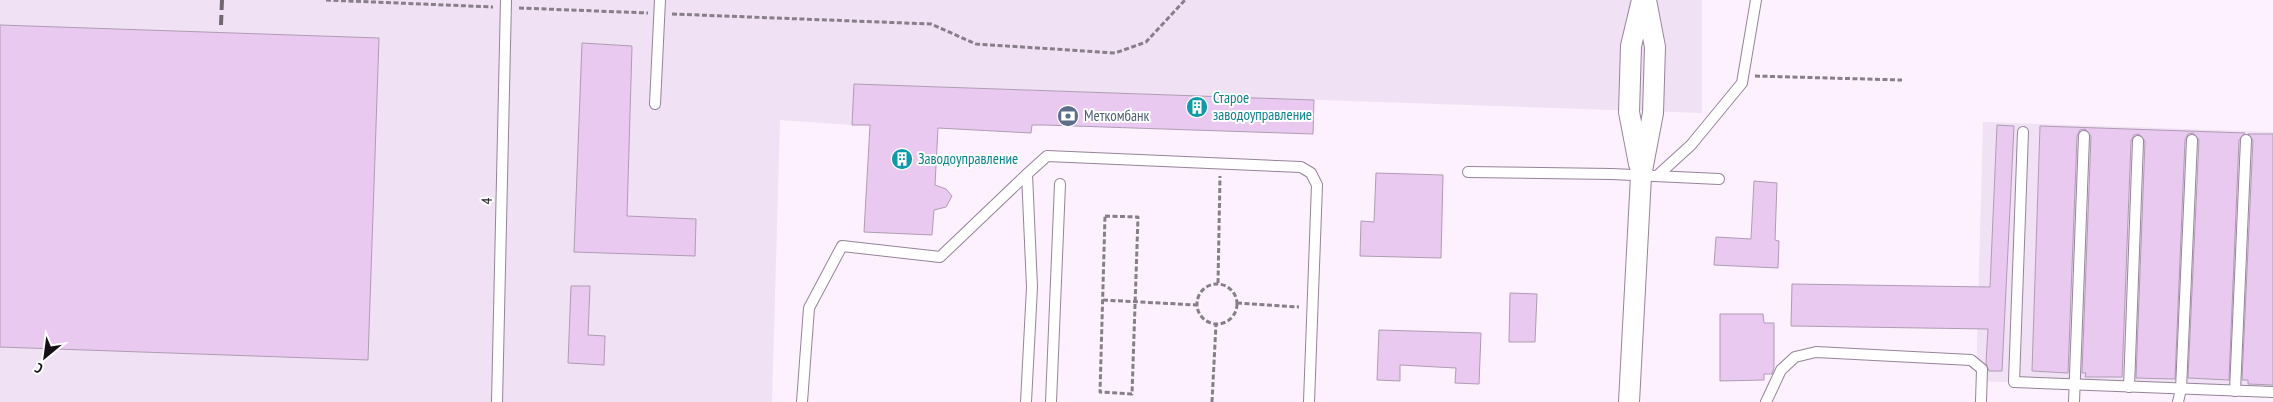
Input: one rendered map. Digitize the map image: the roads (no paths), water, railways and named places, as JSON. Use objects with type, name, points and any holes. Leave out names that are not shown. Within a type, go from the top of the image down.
[{"type":"street","points":[[1642,0],[1632,46],[1629,112],[1649,176]]},
{"type":"street","points":[[1629,402],[1653,113],[1654,56],[1646,0]]},
{"type":"lane","points":[[655,104],[660,0]]},
{"type":"lane","points":[[1649,176],[1702,132],[1742,83],[1745,76],[1756,0]]},
{"type":"lane","name":"4","points":[[497,402],[507,5]]},
{"type":"lane","points":[[2024,132],[2014,382],[2273,392]]},
{"type":"lane","points":[[2074,402],[2084,136]]},
{"type":"lane","points":[[2178,402],[2181,389],[2192,140]]},
{"type":"lane","points":[[2235,391],[2246,140]]},
{"type":"lane","points":[[2129,387],[2138,141]]},
{"type":"lane","points":[[802,402],[809,308],[842,246],[940,257],[1047,156],[1301,167],[1311,172],[1317,185],[1308,402]]},
{"type":"lane","points":[[1468,172],[1719,179]]},
{"type":"lane","points":[[1026,402],[1032,287],[1027,174]]},
{"type":"lane","points":[[1051,402],[1060,184]]},
{"type":"lane","points":[[1766,402],[1781,370],[1795,357],[1816,352],[1971,360],[1982,369],[1981,402]]},
{"type":"railway","points":[[221,25],[222,0]]},
{"type":"place","name":"Старое заводоуправление","points":[[1197,107]]},
{"type":"place","name":"Меткомбанк","points":[[1068,116]]},
{"type":"place","name":"Заводоуправление","points":[[902,159]]}]
